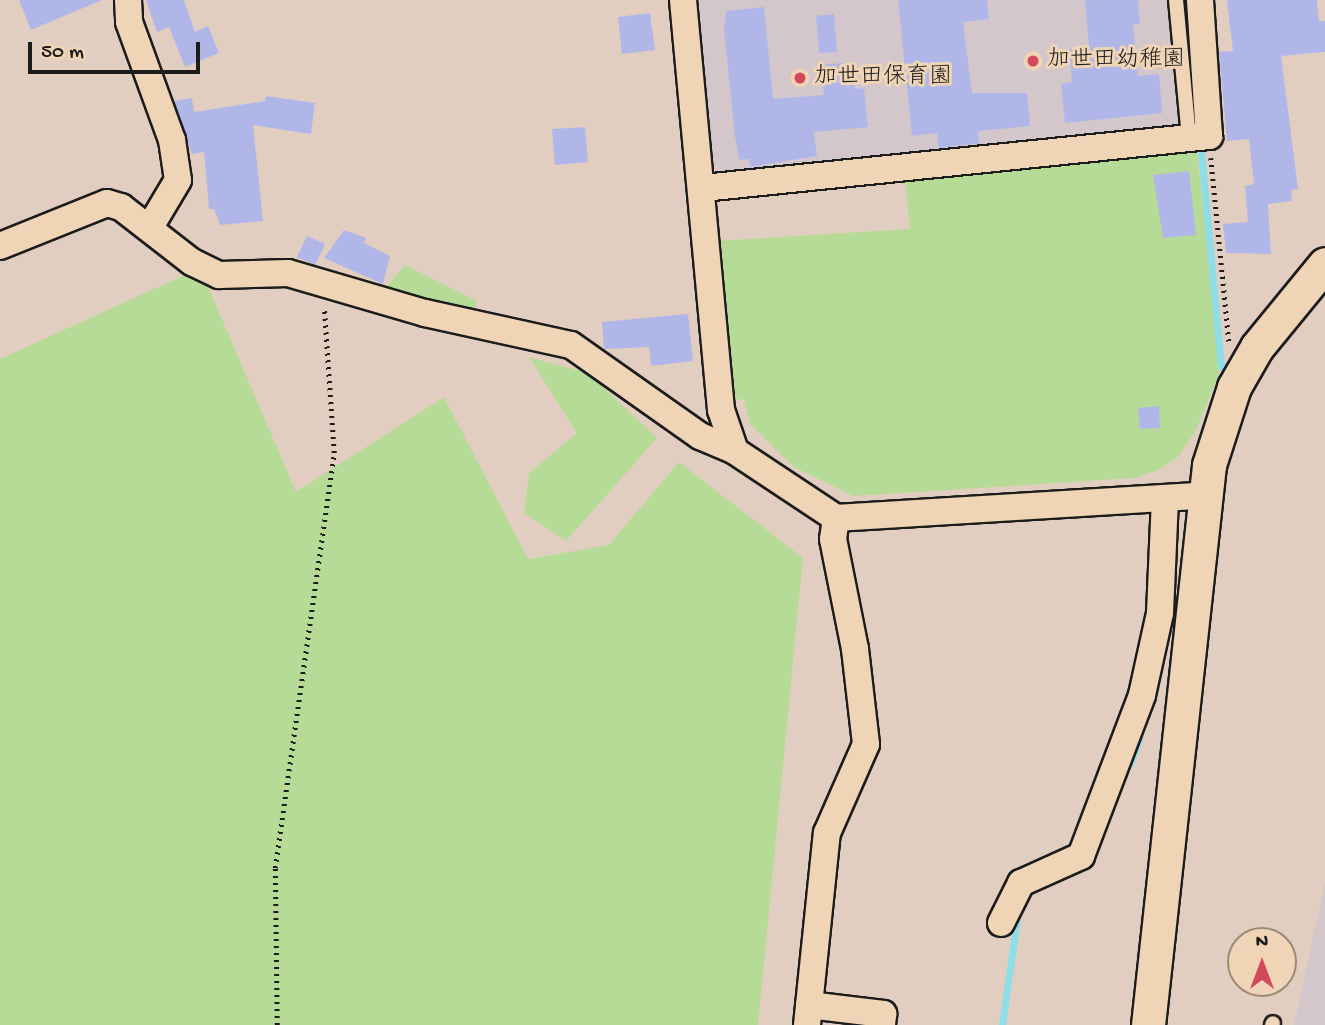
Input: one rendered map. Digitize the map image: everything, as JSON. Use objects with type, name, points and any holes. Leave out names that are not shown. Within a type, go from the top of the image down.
[{"type":"street","points":[[128,0],[130,22],[172,139],[178,180],[150,227]]},
{"type":"street","points":[[683,0],[703,188],[722,410],[735,451]]},
{"type":"street","points":[[703,188],[1199,137],[1200,0]]},
{"type":"street","points":[[0,246],[107,203],[150,227],[192,262],[219,275],[288,273],[571,345],[700,436],[735,451],[836,518],[1207,495]]},
{"type":"street","points":[[1148,1025],[1209,466],[1234,387],[1257,347],[1325,264]]},
{"type":"street","points":[[1001,923],[1021,883],[1081,856],[1142,695],[1160,613],[1165,499]]},
{"type":"street","points":[[836,518],[833,539],[855,649],[866,744],[827,833],[808,1015],[883,1014],[882,1025]]},
{"type":"lane","points":[[1176,0],[1199,137]]},
{"type":"path","points":[[1199,137],[1234,387]]},
{"type":"path","points":[[277,1025],[275,868],[334,453],[322,283]]},
{"type":"shaded area","points":[[699,0],[1167,0],[1179,122],[1171,129],[724,171],[712,165]]},
{"type":"shaded area","points":[[1325,883],[1325,1025],[1294,1025]]},
{"type":"green space","points":[[1197,149],[1219,374],[1195,432],[1178,457],[1158,470],[1135,478],[853,496],[794,467],[750,424],[744,399],[734,400],[716,241],[910,229],[905,178]]},
{"type":"green space","points":[[405,265],[477,301],[473,313],[385,289]]},
{"type":"green space","points":[[200,268],[296,492],[444,397],[528,559],[609,545],[679,462],[803,558],[758,1025],[0,1025],[0,359]]},
{"type":"green space","points":[[529,357],[588,373],[657,438],[566,541],[524,513],[529,473],[577,433]]},
{"type":"building","points":[[19,0],[102,0],[31,30]]},
{"type":"building","points":[[146,0],[184,0],[195,32],[208,26],[219,53],[185,67],[169,27],[157,32]]},
{"type":"building","points":[[898,0],[987,0],[989,19],[963,22],[972,93],[1027,93],[1030,126],[978,131],[979,143],[939,148],[937,133],[912,136]]},
{"type":"building","points":[[1085,0],[1138,0],[1140,24],[1133,24],[1138,76],[1159,74],[1162,113],[1065,123],[1061,84],[1072,82],[1069,49],[1089,47]]},
{"type":"building","points":[[1227,0],[1317,0],[1319,21],[1325,21],[1325,52],[1281,56],[1298,189],[1291,190],[1292,201],[1268,204],[1271,254],[1226,253],[1223,224],[1248,222],[1245,186],[1254,184],[1249,139],[1227,141],[1219,52],[1233,51]]},
{"type":"building","points":[[764,7],[773,99],[824,95],[821,65],[853,62],[855,89],[864,88],[868,127],[814,132],[817,156],[750,167],[749,159],[739,160],[724,29],[726,11]]},
{"type":"building","points":[[650,13],[655,50],[622,54],[618,17]]},
{"type":"building","points":[[834,14],[837,52],[819,53],[816,16]]},
{"type":"building","points":[[266,96],[315,103],[311,134],[253,125],[263,221],[220,225],[214,209],[209,209],[204,152],[192,154],[174,101],[192,98],[194,112],[265,101]]},
{"type":"building","points":[[585,127],[588,162],[555,165],[552,129]]},
{"type":"building","points":[[1189,171],[1196,235],[1163,238],[1153,175]]},
{"type":"building","points":[[344,230],[366,238],[364,243],[390,256],[383,284],[324,258]]},
{"type":"building","points":[[307,236],[325,244],[315,265],[297,257]]},
{"type":"building","points":[[688,314],[693,361],[651,366],[649,347],[604,349],[602,322]]},
{"type":"building","points":[[1159,406],[1160,428],[1140,429],[1138,408]]},
{"type":"waterway","points":[[1200,141],[1221,367]]},
{"type":"waterway","points":[[1130,764],[1139,739]]},
{"type":"waterway","points":[[1002,1025],[1018,911]]},
{"type":"place","name":"加世田幼稚園","points":[[1033,61]]},
{"type":"place","name":"加世田保育園","points":[[800,78]]}]
